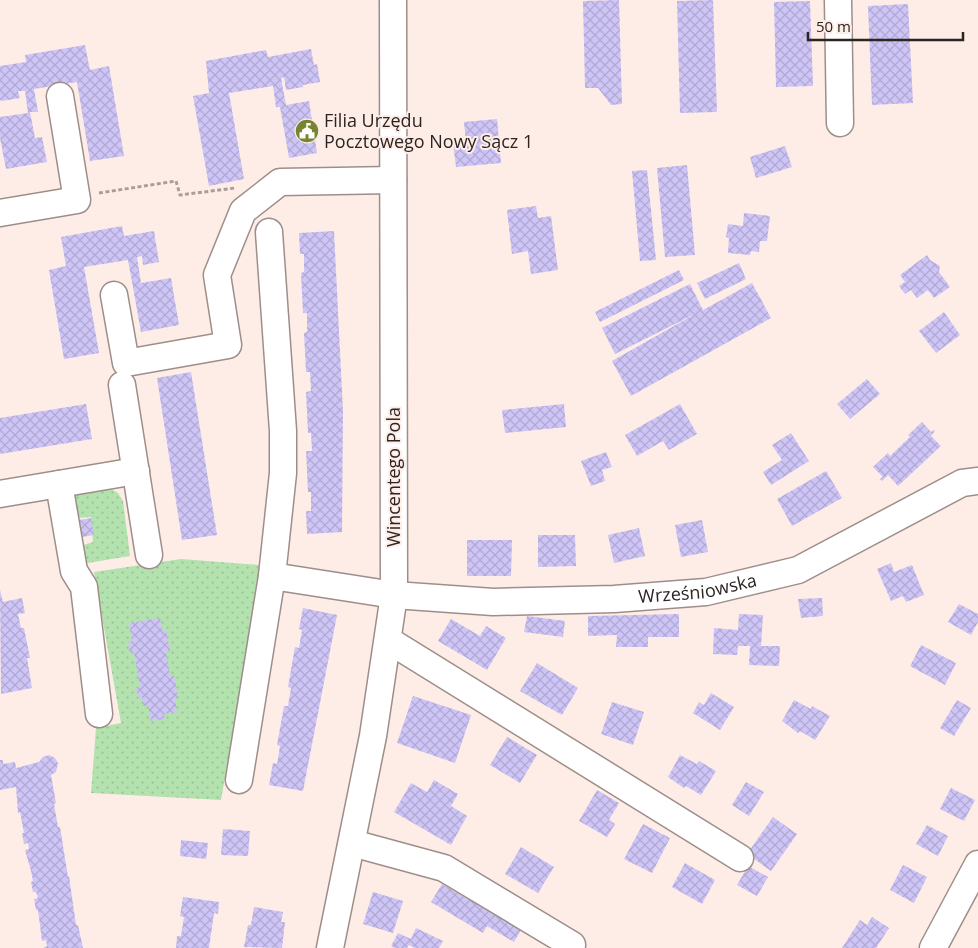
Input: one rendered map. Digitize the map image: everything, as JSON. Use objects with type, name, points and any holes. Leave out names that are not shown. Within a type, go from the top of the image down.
[{"type":"street","name":"Wincentego Pola","points":[[330,948],[373,736],[394,595],[393,0]]},
{"type":"street","points":[[838,0],[840,123]]},
{"type":"street","points":[[0,213],[77,200],[60,96]]},
{"type":"street","points":[[114,295],[126,363],[228,345],[217,275],[243,211],[280,182],[393,180]]},
{"type":"street","points":[[239,780],[272,576],[283,473],[283,431],[269,232]]},
{"type":"street","points":[[122,385],[149,555]]},
{"type":"street","points":[[0,494],[136,471]]},
{"type":"street","name":"Wrześniowska","points":[[272,576],[394,595],[493,602],[614,599],[706,592],[798,570],[962,483],[978,481]]},
{"type":"street","points":[[59,484],[74,570],[84,587],[99,714]]},
{"type":"street","points":[[388,640],[740,858]]},
{"type":"street","points":[[352,843],[444,868],[572,945]]},
{"type":"street","points":[[934,948],[978,864]]},
{"type":"path","points":[[76,196],[176,181],[180,196],[244,187]]},
{"type":"green space","points":[[111,489],[118,493],[123,501],[130,556],[82,564],[77,547],[93,542],[91,517],[77,518],[68,501],[78,493]]},
{"type":"green space","points":[[181,559],[259,565],[244,669],[221,800],[91,793],[96,728],[121,723],[94,572]]},
{"type":"building","points":[[619,0],[622,104],[611,105],[598,88],[585,88],[583,1]]},
{"type":"building","points":[[713,0],[717,112],[680,113],[677,1]]},
{"type":"building","points":[[810,1],[813,86],[776,87],[774,2]]},
{"type":"building","points":[[908,4],[913,103],[872,105],[868,6]]},
{"type":"building","points":[[85,45],[90,70],[109,66],[124,156],[90,161],[77,82],[34,89],[38,112],[30,112],[35,138],[42,137],[47,162],[6,169],[0,138],[0,117],[28,113],[25,91],[18,91],[20,98],[0,100],[0,66],[26,62],[25,55]]},
{"type":"building","points":[[311,49],[314,65],[317,64],[320,82],[286,90],[284,77],[281,78],[286,105],[309,101],[317,153],[289,158],[280,107],[276,107],[273,86],[229,93],[244,179],[209,186],[193,96],[209,93],[206,61],[266,50],[268,57]]},
{"type":"building","points":[[497,119],[501,163],[456,167],[453,143],[466,142],[464,122]]},
{"type":"building","points":[[785,146],[792,167],[756,178],[750,157]]},
{"type":"building","points":[[687,165],[695,255],[665,257],[657,168]]},
{"type":"building","points":[[647,170],[656,260],[640,261],[632,171]]},
{"type":"building","points":[[536,206],[538,218],[551,216],[558,270],[531,274],[528,251],[512,254],[507,210]]},
{"type":"building","points":[[744,213],[770,216],[767,241],[760,241],[759,252],[751,251],[750,255],[728,253],[729,238],[726,237],[728,224],[743,226]]},
{"type":"building","points":[[122,226],[124,236],[154,231],[159,262],[143,265],[142,256],[137,257],[141,283],[171,278],[179,325],[141,332],[128,260],[84,267],[99,353],[64,359],[49,270],[66,266],[61,237]]},
{"type":"building","points":[[334,231],[343,411],[342,532],[307,534],[306,511],[311,511],[311,492],[308,492],[306,451],[312,451],[311,433],[308,433],[306,392],[311,391],[310,372],[306,372],[304,333],[307,332],[307,313],[303,313],[301,273],[304,272],[304,254],[300,254],[299,233]]},
{"type":"building","points":[[927,255],[930,260],[940,266],[939,272],[950,287],[934,298],[928,290],[917,298],[911,290],[905,294],[899,286],[905,282],[900,275]]},
{"type":"building","points":[[739,263],[746,279],[705,299],[697,283]]},
{"type":"building","points":[[679,270],[684,280],[600,322],[595,312]]},
{"type":"building","points":[[752,283],[771,318],[631,396],[612,361],[695,314],[615,354],[602,328],[690,284],[703,310]]},
{"type":"building","points":[[944,312],[960,335],[936,353],[919,331]]},
{"type":"building","points":[[191,372],[217,535],[182,540],[157,378]]},
{"type":"building","points":[[867,379],[880,394],[850,419],[837,404]]},
{"type":"building","points":[[86,404],[92,439],[0,454],[0,418]]},
{"type":"building","points":[[564,404],[566,427],[505,433],[502,410]]},
{"type":"building","points":[[680,404],[697,434],[669,450],[663,441],[637,456],[625,435]]},
{"type":"building","points":[[922,422],[931,432],[935,431],[931,436],[941,446],[898,486],[888,475],[882,481],[880,479],[883,477],[873,467],[888,453],[890,456],[910,437],[908,435]]},
{"type":"building","points":[[791,433],[809,461],[771,485],[763,472],[782,460],[772,445]]},
{"type":"building","points":[[606,452],[612,467],[602,470],[605,481],[591,486],[581,461]]},
{"type":"building","points":[[826,471],[842,498],[792,526],[777,499]]},
{"type":"building","points":[[91,518],[94,535],[76,538],[73,521]]},
{"type":"building","points":[[702,520],[708,552],[681,557],[675,525]]},
{"type":"building","points":[[639,528],[645,556],[614,563],[608,535]]},
{"type":"building","points":[[538,535],[575,535],[576,566],[538,567]]},
{"type":"building","points":[[467,540],[512,540],[511,576],[467,576]]},
{"type":"building","points":[[891,563],[894,572],[912,565],[924,595],[906,602],[903,596],[891,601],[877,569]]},
{"type":"building","points":[[0,590],[3,602],[22,598],[25,613],[18,614],[21,628],[24,628],[30,658],[27,658],[32,688],[1,694]]},
{"type":"building","points":[[822,598],[823,616],[801,618],[798,599]]},
{"type":"building","points":[[959,604],[978,614],[978,622],[971,635],[948,622]]},
{"type":"building","points":[[303,608],[337,615],[303,791],[269,785],[273,763],[277,764],[280,746],[277,745],[284,706],[288,706],[291,688],[288,687],[295,647],[299,648],[302,630],[299,629]]},
{"type":"building","points":[[679,614],[679,637],[648,637],[648,647],[616,647],[617,635],[588,636],[588,616]]},
{"type":"building","points":[[739,614],[763,615],[761,646],[780,646],[779,666],[749,665],[750,646],[738,646],[737,655],[713,654],[714,628],[738,630]]},
{"type":"building","points":[[527,616],[565,621],[563,637],[524,632]]},
{"type":"building","points":[[160,618],[162,630],[166,630],[170,651],[166,652],[170,676],[174,675],[178,697],[175,698],[177,712],[164,714],[165,719],[151,721],[148,705],[143,706],[142,697],[138,698],[136,688],[140,687],[134,652],[130,653],[128,642],[132,641],[129,623]]},
{"type":"building","points":[[451,619],[480,636],[486,626],[506,638],[487,670],[438,641]]},
{"type":"building","points":[[921,645],[956,663],[945,685],[910,666]]},
{"type":"building","points":[[537,663],[578,688],[562,715],[520,691]]},
{"type":"building","points":[[711,693],[734,707],[720,730],[693,713],[699,702],[704,705]]},
{"type":"building","points":[[413,696],[471,715],[455,763],[397,743]]},
{"type":"building","points":[[794,700],[811,709],[812,706],[830,716],[815,740],[800,731],[798,733],[782,721]]},
{"type":"building","points":[[957,700],[971,708],[954,736],[940,728]]},
{"type":"building","points":[[612,702],[644,712],[633,745],[601,734]]},
{"type":"building","points":[[507,737],[537,755],[520,783],[490,765]]},
{"type":"building","points":[[49,755],[55,758],[58,763],[56,772],[51,775],[56,803],[54,804],[69,876],[76,925],[78,925],[83,948],[43,948],[47,946],[46,940],[42,941],[38,910],[36,910],[34,899],[38,898],[36,892],[33,892],[31,882],[33,881],[25,850],[29,849],[28,843],[24,844],[20,812],[18,813],[16,787],[0,790],[0,760],[3,760],[3,764],[15,762],[16,768],[39,762],[43,757]]},
{"type":"building","points":[[680,755],[697,764],[699,761],[716,771],[701,795],[686,786],[684,788],[668,777]]},
{"type":"building","points":[[434,780],[458,794],[451,806],[467,816],[451,845],[394,812],[411,783],[427,792]]},
{"type":"building","points":[[746,782],[764,792],[749,816],[732,805]]},
{"type":"building","points":[[951,788],[975,800],[964,821],[940,809]]},
{"type":"building","points":[[597,790],[619,803],[609,820],[615,824],[607,837],[579,821]]},
{"type":"building","points":[[773,817],[797,834],[771,871],[747,854]]},
{"type":"building","points":[[643,824],[670,838],[652,873],[624,859]]},
{"type":"building","points":[[927,825],[948,836],[938,856],[916,844]]},
{"type":"building","points":[[223,829],[250,831],[248,856],[221,855]]},
{"type":"building","points":[[181,840],[208,843],[206,859],[180,856]]},
{"type":"building","points":[[521,847],[554,867],[538,893],[505,874]]},
{"type":"building","points":[[685,863],[715,880],[702,904],[672,887]]},
{"type":"building","points":[[903,865],[927,877],[914,903],[890,890]]},
{"type":"building","points":[[748,866],[768,877],[757,896],[737,885]]},
{"type":"building","points":[[442,884],[521,930],[514,942],[487,926],[483,933],[431,902]]},
{"type":"building","points":[[373,892],[403,901],[393,933],[363,924]]},
{"type":"building","points":[[183,897],[219,902],[218,914],[214,913],[209,948],[176,948],[177,936],[181,936],[184,917],[180,916]]},
{"type":"building","points":[[254,907],[283,912],[281,922],[285,922],[282,948],[244,947]]},
{"type":"building","points":[[872,917],[889,928],[876,948],[842,948],[860,920],[867,925]]},
{"type":"building","points":[[416,928],[443,941],[439,948],[415,948],[409,945],[407,948],[395,948],[391,946],[398,933],[411,939]]},
{"type":"place","name":"Filia Urzędu Pocztowego Nowy Sącz 1","points":[[307,131]]}]
